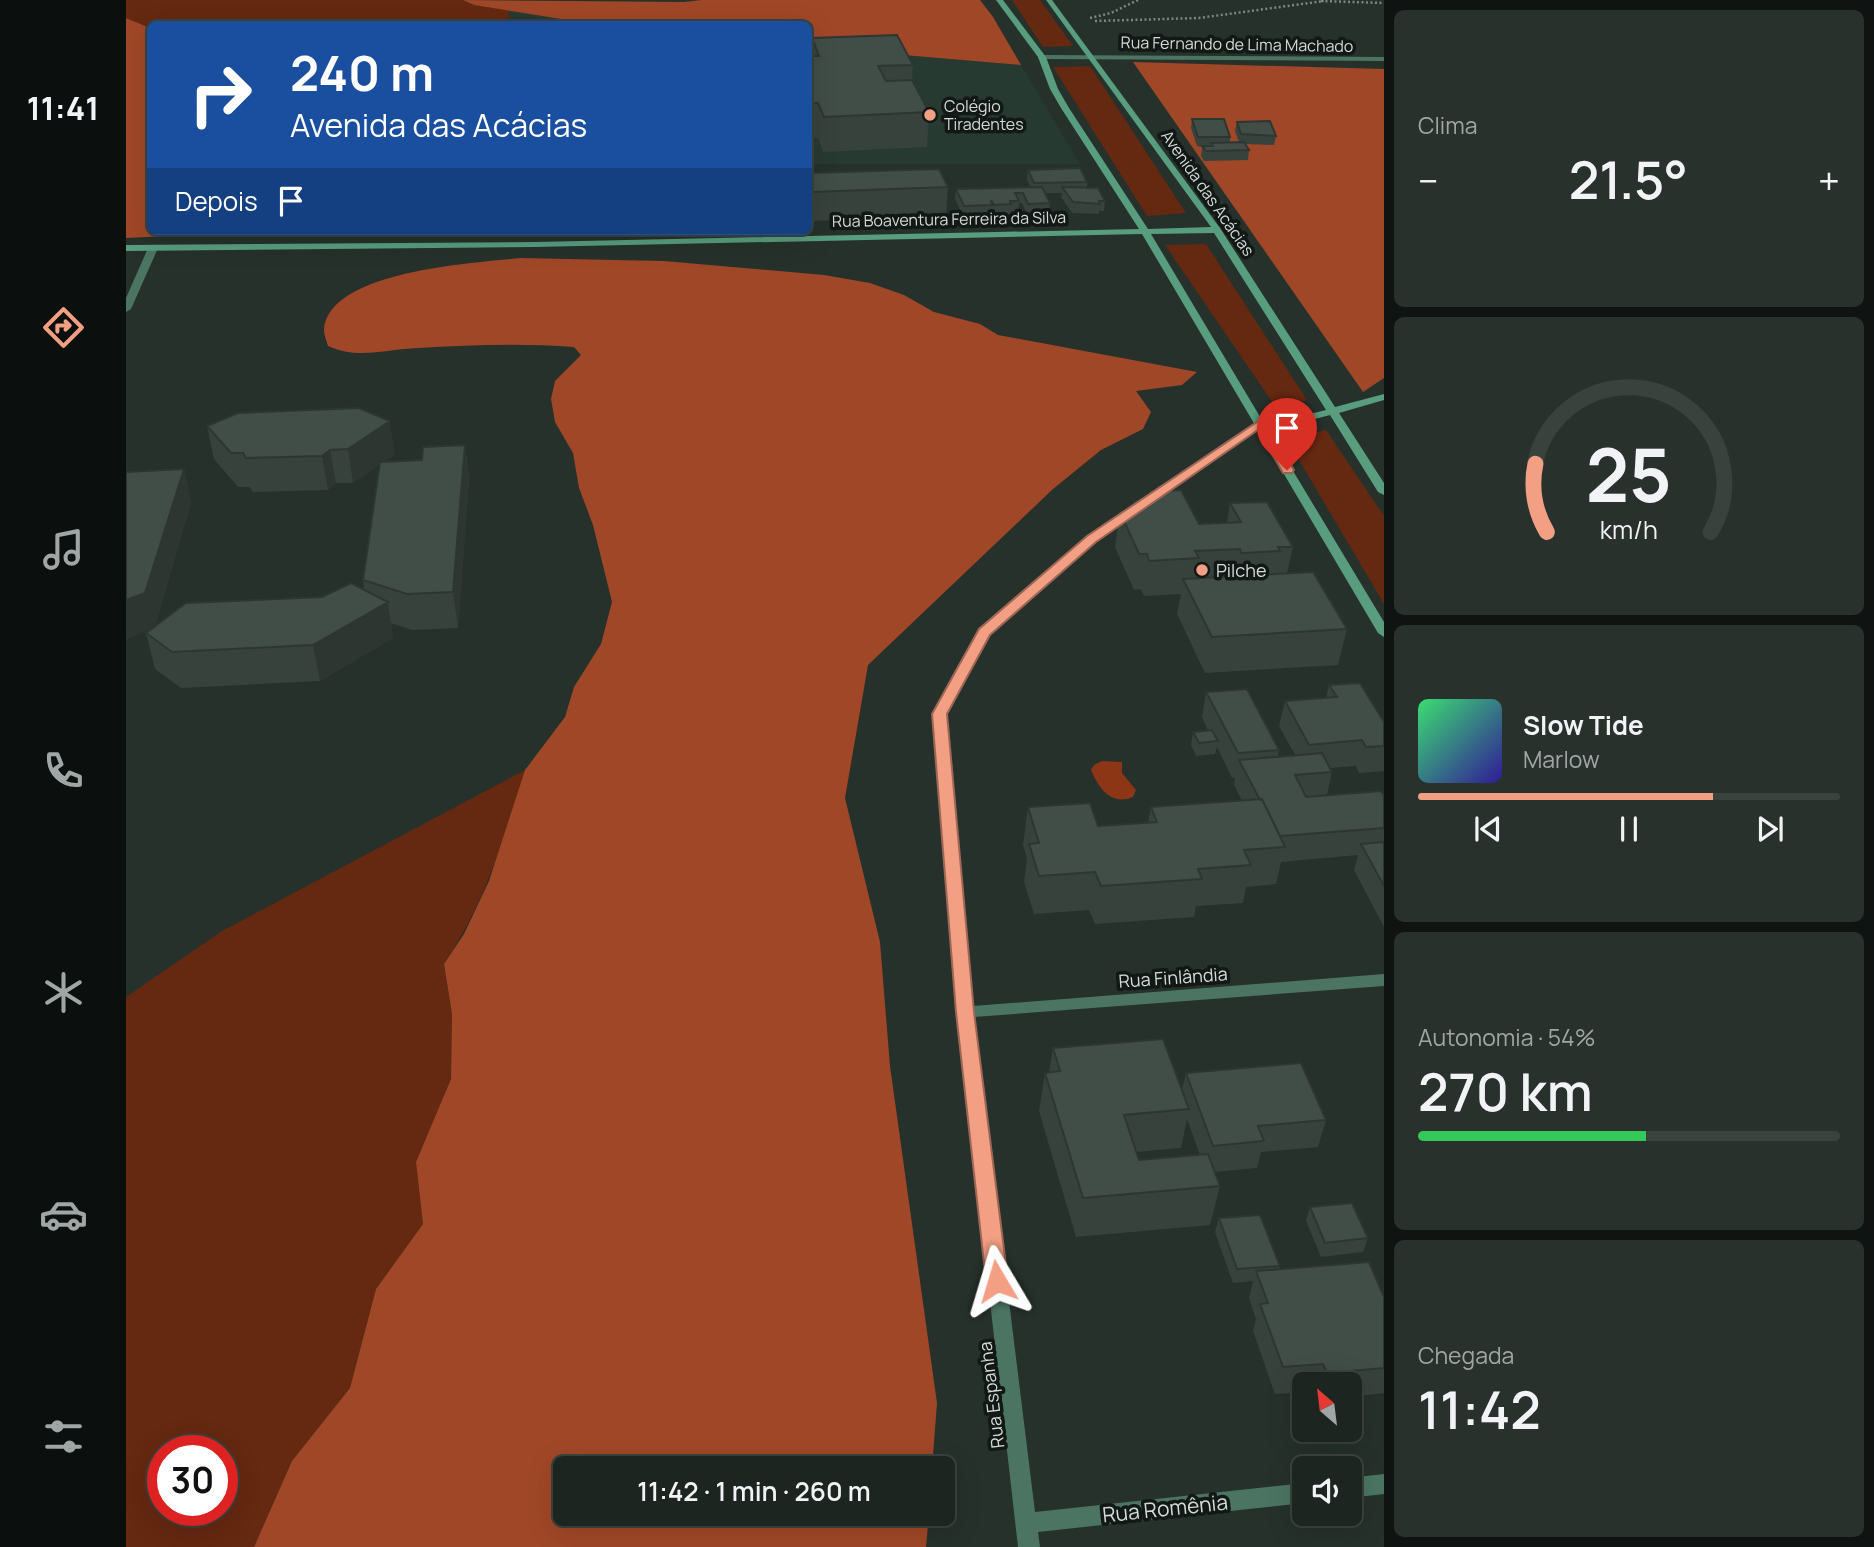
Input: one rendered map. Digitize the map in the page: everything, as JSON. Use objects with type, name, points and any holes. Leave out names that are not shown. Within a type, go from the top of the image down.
[{"type":"street","points":[[999,0],[1042,57],[1060,98],[1144,230],[1384,633]]},
{"type":"street","name":"Avenida das Acácias","points":[[1049,0],[1217,230],[1384,492]]},
{"type":"street","name":"Rua Fernando de Lima Machado","points":[[1042,57],[1384,59]]},
{"type":"street","points":[[1144,230],[1217,230]]},
{"type":"street","name":"Rua Boaventura Ferreira da Silva","points":[[126,248],[582,244],[1144,230]]},
{"type":"street","points":[[126,309],[153,248]]},
{"type":"street","points":[[1260,423],[1311,417],[1384,397]]},
{"type":"street","name":"Rua Espanha","points":[[1029,1547],[965,1012],[939,714],[984,632],[1091,539],[1260,423]]},
{"type":"street","name":"Rua Finlândia","points":[[965,1012],[1384,980]]},
{"type":"street","points":[[1362,1487],[1384,1484]]},
{"type":"street","name":"Rua Romênia","points":[[1026,1523],[1292,1494]]},
{"type":"path","points":[[1067,23],[1111,13],[1138,0]]},
{"type":"path","points":[[1306,0],[1384,3]]},
{"type":"path","points":[[1067,23],[1199,18],[1324,1]]},
{"type":"shaded area","points":[[126,0],[463,0],[474,5],[508,10],[510,21],[147,21],[147,27],[126,18]]},
{"type":"shaded area","points":[[463,0],[980,0],[1021,65],[812,47],[812,21],[573,21],[474,5]]},
{"type":"shaded area","points":[[1012,0],[1040,0],[1073,46],[1043,47]]},
{"type":"shaded area","points":[[508,10],[574,21],[510,21]]},
{"type":"shaded area","points":[[126,18],[147,27],[147,235],[191,235],[126,238]]},
{"type":"shaded area","name":"Colégio Tiradentes","points":[[812,47],[1021,65],[1080,164],[812,164]]},
{"type":"shaded area","points":[[1133,62],[1384,69],[1384,378],[1363,392]]},
{"type":"shaded area","points":[[1090,66],[1186,213],[1147,216],[1053,67]]},
{"type":"shaded area","points":[[1206,244],[1307,400],[1277,409],[1165,245]]},
{"type":"shaded area","points":[[520,258],[664,261],[824,275],[870,283],[904,295],[934,312],[980,324],[998,335],[1197,372],[1182,385],[1136,391],[1151,412],[1143,429],[1101,450],[1053,489],[868,665],[845,798],[880,942],[890,1066],[937,1403],[933,1456],[553,1456],[553,1526],[928,1526],[926,1547],[254,1547],[292,1461],[350,1388],[376,1289],[423,1224],[416,1162],[451,1079],[452,1014],[444,964],[464,934],[489,881],[525,770],[565,717],[574,687],[601,644],[612,602],[593,525],[579,488],[573,453],[555,422],[551,399],[555,381],[581,355],[574,347],[477,345],[361,353],[328,346],[324,330],[332,310],[350,294],[376,282],[407,273]]},
{"type":"shaded area","points":[[1326,430],[1384,516],[1384,604],[1286,438]]},
{"type":"shaded area","points":[[1102,761],[1122,762],[1122,773],[1136,790],[1133,797],[1119,799],[1102,789],[1091,770]]},
{"type":"shaded area","points":[[525,770],[510,821],[482,894],[444,964],[452,1014],[451,1079],[416,1162],[423,1224],[376,1289],[350,1388],[292,1461],[254,1547],[126,1547],[126,997],[222,931]]},
{"type":"building","points":[[897,35],[913,65],[878,66],[886,81],[912,80],[929,112],[824,117],[818,103],[812,103],[812,56],[819,56],[812,38]]},
{"type":"building","points":[[1192,119],[1224,119],[1230,137],[1198,137]]},
{"type":"building","points":[[1270,121],[1276,136],[1241,134],[1237,122]]},
{"type":"building","points":[[1244,142],[1249,150],[1206,151],[1202,146],[1213,146],[1211,143]]},
{"type":"building","points":[[1080,168],[1087,182],[1034,183],[1028,170]]},
{"type":"building","points":[[939,169],[948,187],[813,192],[812,173]]},
{"type":"building","points":[[1042,187],[1050,203],[1028,204],[1023,193],[1015,193],[1019,201],[1010,201],[1011,204],[994,205],[991,200],[992,205],[964,206],[956,189]]},
{"type":"building","points":[[1062,187],[1098,188],[1105,201],[1099,201],[1100,204],[1073,202]]},
{"type":"building","points":[[359,408],[390,421],[348,449],[330,450],[322,456],[246,458],[243,453],[231,453],[207,426],[238,413]]},
{"type":"building","points":[[465,445],[453,592],[407,594],[363,580],[380,462],[422,460],[423,447]]},
{"type":"building","points":[[184,469],[145,593],[126,600],[126,472]]},
{"type":"building","points":[[1181,490],[1199,524],[1241,522],[1230,503],[1267,502],[1293,547],[1278,547],[1280,551],[1241,553],[1240,549],[1195,551],[1199,558],[1149,561],[1147,554],[1139,554],[1120,512],[1139,512],[1134,501],[1155,500],[1151,491]]},
{"type":"building","points":[[1313,572],[1347,629],[1212,637],[1183,579]]},
{"type":"building","points":[[351,583],[388,602],[313,645],[172,652],[146,633],[186,603],[322,597]]},
{"type":"building","points":[[1360,683],[1384,722],[1384,746],[1366,747],[1362,740],[1309,745],[1285,701],[1337,697],[1329,685]]},
{"type":"building","points":[[1247,689],[1279,750],[1238,753],[1206,692]]},
{"type":"building","points":[[1212,730],[1218,741],[1199,743],[1193,732]]},
{"type":"building","points":[[1322,753],[1332,772],[1295,775],[1306,797],[1381,791],[1384,795],[1384,828],[1280,836],[1239,760]]},
{"type":"building","points":[[1262,799],[1285,847],[1244,850],[1251,865],[1198,869],[1202,879],[1101,886],[1095,872],[1039,876],[1029,844],[1039,843],[1028,807],[1090,803],[1098,826],[1157,822],[1151,807]]},
{"type":"building","points":[[1384,842],[1384,886],[1361,844]]},
{"type":"building","points":[[1163,1039],[1189,1109],[1124,1115],[1139,1160],[1208,1154],[1220,1186],[1083,1198],[1045,1073],[1060,1071],[1053,1048]]},
{"type":"building","points":[[1301,1063],[1326,1120],[1258,1126],[1264,1141],[1213,1146],[1186,1073]]},
{"type":"building","points":[[1352,1203],[1368,1238],[1325,1243],[1310,1207]]},
{"type":"building","points":[[1260,1215],[1280,1266],[1237,1269],[1219,1218]]},
{"type":"building","points":[[1369,1262],[1384,1297],[1384,1368],[1327,1372],[1323,1364],[1283,1367],[1260,1304],[1268,1303],[1256,1271]]},
{"type":"place","name":"Colégio Tiradentes","points":[[930,115]]},
{"type":"place","name":"Pilche","points":[[1202,570]]},
{"type":"route","points":[[997,1281],[965,1012],[939,714],[984,632],[1091,539],[1260,423],[1287,470]]}]
